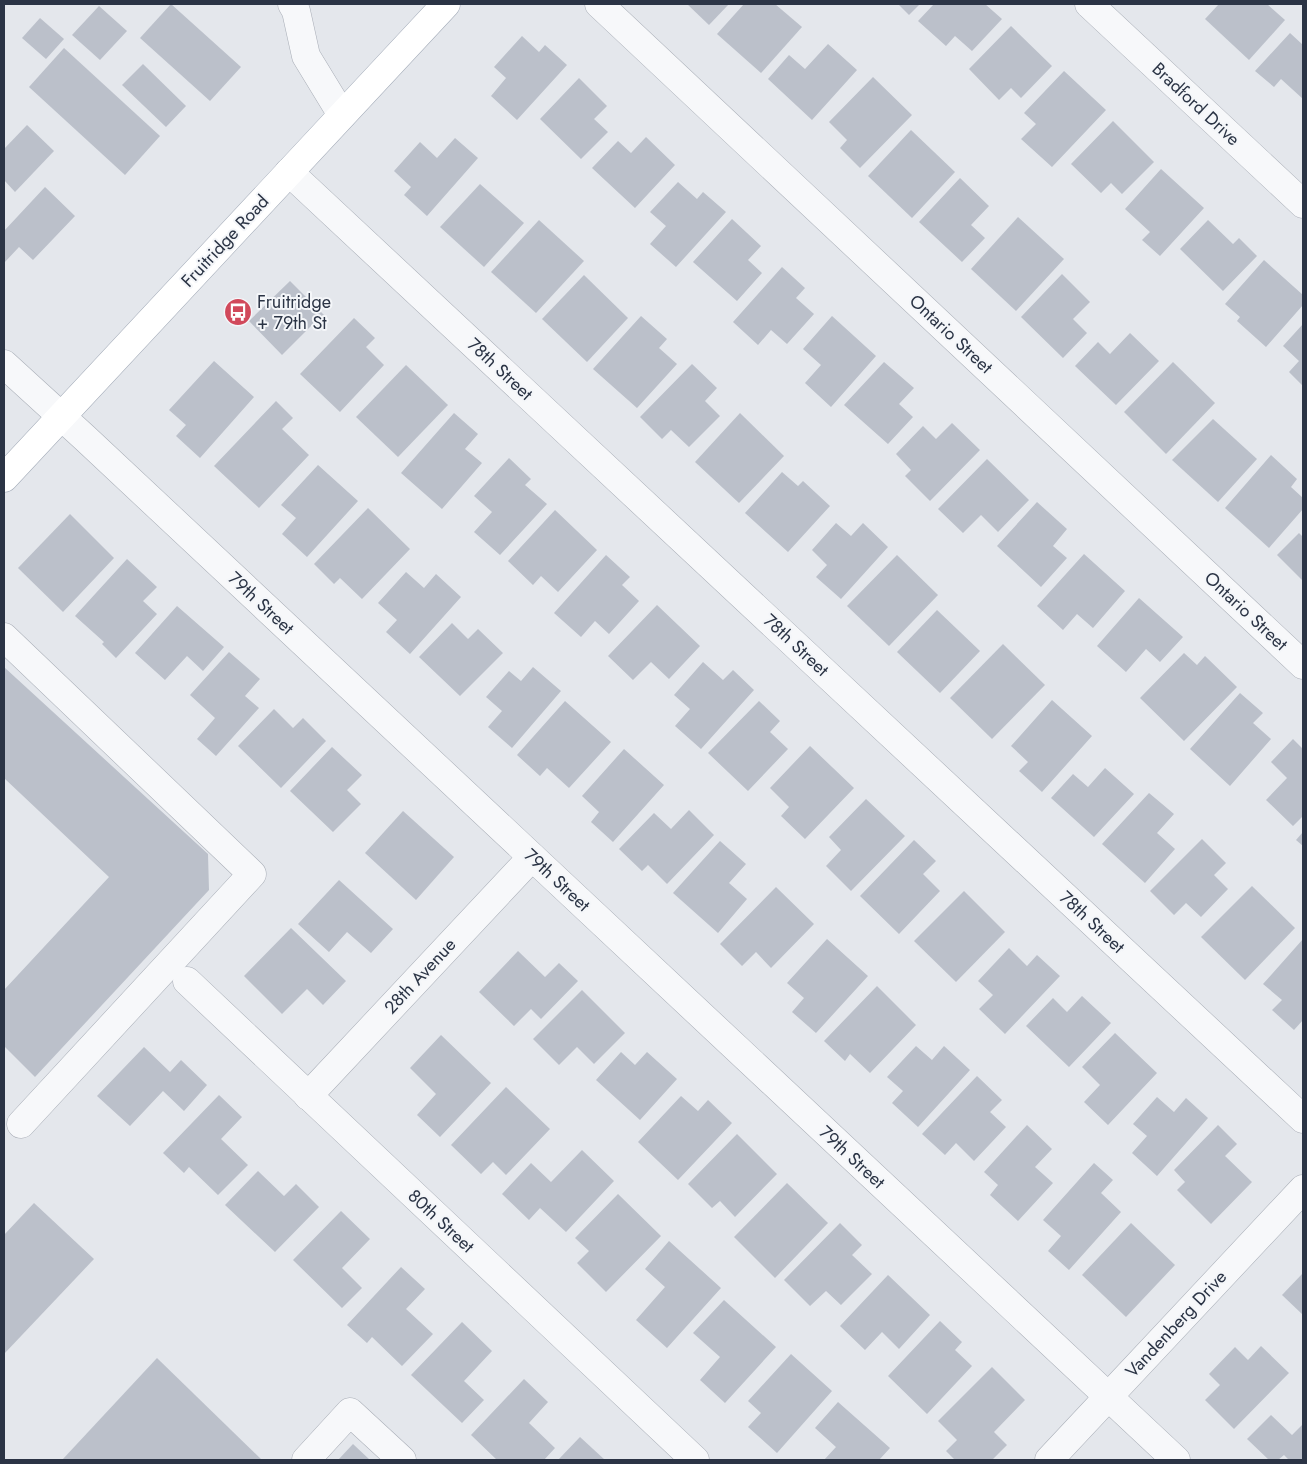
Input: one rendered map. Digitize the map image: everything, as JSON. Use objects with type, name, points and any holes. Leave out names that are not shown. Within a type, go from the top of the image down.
[{"type":"main road","name":"Fruitridge Road","points":[[4,478],[446,4]]},
{"type":"street","points":[[292,4],[296,11],[306,56],[342,115]]},
{"type":"street","name":"Ontario Street","points":[[598,4],[1303,665]]},
{"type":"street","name":"Bradford Drive","points":[[1089,4],[1303,204]]},
{"type":"street","name":"78th Street","points":[[289,172],[1303,1119]]},
{"type":"street","name":"79th Street","points":[[4,364],[1176,1460]]},
{"type":"street","points":[[4,637],[252,874],[21,1124]]},
{"type":"street","name":"28th Avenue","points":[[308,1096],[532,857]]},
{"type":"street","name":"80th Street","points":[[187,981],[695,1460]]},
{"type":"street","name":"Vandenberg Drive","points":[[1049,1460],[1303,1188]]},
{"type":"street","points":[[306,1460],[350,1412],[402,1460]]},
{"type":"building","points":[[171,4],[241,67],[210,101],[140,38]]},
{"type":"building","points":[[687,4],[729,4],[709,25]]},
{"type":"building","points":[[744,4],[775,4],[802,27],[761,73],[717,34]]},
{"type":"building","points":[[898,4],[920,4],[909,15]]},
{"type":"building","points":[[934,4],[985,4],[1002,19],[972,51],[955,36],[946,46],[918,21]]},
{"type":"building","points":[[1219,4],[1267,4],[1285,20],[1249,60],[1205,19]]},
{"type":"building","points":[[99,6],[127,31],[100,60],[72,35]]},
{"type":"building","points":[[40,18],[64,39],[46,59],[22,38]]},
{"type":"building","points":[[1011,26],[1052,66],[1021,98],[1011,88],[999,100],[969,69]]},
{"type":"building","points":[[1290,33],[1303,45],[1303,99],[1281,79],[1274,87],[1255,71]]},
{"type":"building","points":[[522,36],[539,52],[545,45],[567,65],[517,120],[491,96],[506,78],[494,67]]},
{"type":"building","points":[[828,44],[857,70],[812,120],[768,79],[789,55],[805,69]]},
{"type":"building","points":[[64,48],[160,136],[125,175],[29,87]]},
{"type":"building","points":[[143,64],[186,106],[166,127],[122,85]]},
{"type":"building","points":[[1064,71],[1106,110],[1052,167],[1021,139],[1036,124],[1024,113]]},
{"type":"building","points":[[873,77],[912,115],[860,168],[840,148],[847,140],[829,122]]},
{"type":"building","points":[[579,78],[607,106],[594,119],[608,132],[581,159],[540,119]]},
{"type":"building","points":[[1113,121],[1154,162],[1122,194],[1111,183],[1101,193],[1071,164]]},
{"type":"building","points":[[27,125],[54,151],[15,192],[4,180],[4,149]]},
{"type":"building","points":[[911,130],[955,172],[912,218],[868,176]]},
{"type":"building","points":[[646,137],[675,165],[635,208],[592,168],[618,141],[631,153]]},
{"type":"building","points":[[455,138],[478,158],[427,216],[404,195],[411,187],[394,171],[420,142],[437,158]]},
{"type":"building","points":[[1161,169],[1204,208],[1160,256],[1142,240],[1150,232],[1125,209]]},
{"type":"building","points":[[960,178],[989,206],[971,225],[985,238],[962,262],[919,222]]},
{"type":"building","points":[[678,182],[697,199],[703,192],[726,212],[676,267],[650,244],[666,226],[650,212]]},
{"type":"building","points":[[480,184],[524,223],[484,267],[440,227]]},
{"type":"building","points":[[45,187],[75,216],[33,260],[19,247],[4,263],[4,231]]},
{"type":"building","points":[[1018,217],[1064,259],[1016,311],[971,269]]},
{"type":"building","points":[[732,219],[761,246],[748,260],[762,273],[737,301],[693,262]]},
{"type":"building","points":[[539,220],[584,261],[536,313],[491,272]]},
{"type":"building","points":[[1208,220],[1233,244],[1239,238],[1257,256],[1223,291],[1180,249]]},
{"type":"building","points":[[1264,260],[1303,295],[1303,305],[1266,347],[1237,321],[1240,317],[1225,304]]},
{"type":"building","points":[[782,267],[805,288],[796,298],[814,314],[787,344],[771,330],[758,345],[733,322]]},
{"type":"building","points":[[1062,274],[1090,302],[1073,319],[1087,333],[1063,358],[1021,317]]},
{"type":"building","points":[[584,275],[628,318],[587,362],[542,319]]},
{"type":"building","points":[[290,281],[327,318],[316,329],[312,325],[282,355],[249,321]]},
{"type":"building","points":[[641,316],[667,339],[659,348],[677,364],[637,408],[593,369]]},
{"type":"building","points":[[832,316],[876,356],[831,407],[805,383],[821,365],[803,349]]},
{"type":"building","points":[[354,318],[375,338],[366,347],[384,365],[340,412],[300,374]]},
{"type":"building","points":[[1303,324],[1303,386],[1289,372],[1299,361],[1283,346]]},
{"type":"building","points":[[1130,333],[1159,361],[1116,405],[1075,366],[1098,342],[1110,354]]},
{"type":"building","points":[[214,361],[254,397],[200,458],[176,436],[186,425],[169,410]]},
{"type":"building","points":[[884,362],[914,388],[899,404],[913,417],[888,444],[844,405]]},
{"type":"building","points":[[1173,362],[1215,403],[1166,454],[1124,412]]},
{"type":"building","points":[[692,364],[717,388],[705,401],[720,416],[689,447],[671,430],[662,439],[640,417]]},
{"type":"building","points":[[406,365],[448,405],[398,457],[356,417]]},
{"type":"building","points":[[276,401],[293,418],[282,429],[309,455],[259,508],[214,466]]},
{"type":"building","points":[[454,413],[478,434],[465,449],[482,463],[442,509],[401,473]]},
{"type":"building","points":[[740,413],[784,456],[739,503],[695,462]]},
{"type":"building","points":[[1213,419],[1257,459],[1218,502],[1172,460]]},
{"type":"building","points":[[952,423],[980,450],[930,501],[905,476],[911,470],[896,454],[923,426],[936,439]]},
{"type":"building","points":[[1271,455],[1297,479],[1291,487],[1303,498],[1303,509],[1269,548],[1225,508]]},
{"type":"building","points":[[509,458],[531,479],[525,485],[547,504],[500,555],[474,532],[492,512],[474,496]]},
{"type":"building","points":[[987,459],[1029,500],[998,532],[981,515],[963,533],[938,509]]},
{"type":"building","points":[[318,465],[358,501],[307,557],[282,534],[296,518],[281,505]]},
{"type":"building","points":[[782,472],[798,486],[803,481],[830,506],[788,552],[745,513]]},
{"type":"building","points":[[1037,502],[1067,529],[1053,546],[1067,558],[1041,587],[997,546]]},
{"type":"building","points":[[368,508],[410,549],[362,599],[340,578],[334,584],[314,564]]},
{"type":"building","points":[[555,510],[597,550],[558,592],[541,576],[533,585],[508,561]]},
{"type":"building","points":[[70,514],[114,558],[63,612],[18,568]]},
{"type":"building","points":[[836,523],[851,536],[863,523],[888,547],[841,599],[816,577],[827,565],[812,550]]},
{"type":"building","points":[[1299,533],[1303,537],[1303,581],[1277,555]]},
{"type":"building","points":[[1084,554],[1125,591],[1093,628],[1077,614],[1063,630],[1037,606]]},
{"type":"building","points":[[606,555],[630,577],[622,585],[639,601],[609,634],[595,621],[581,637],[554,613]]},
{"type":"building","points":[[897,555],[938,595],[889,646],[847,606]]},
{"type":"building","points":[[127,559],[157,587],[143,601],[157,614],[116,658],[102,644],[104,642],[75,616]]},
{"type":"building","points":[[406,572],[424,588],[436,574],[461,597],[410,654],[386,632],[397,620],[378,603]]},
{"type":"building","points":[[1139,598],[1183,637],[1160,662],[1146,649],[1126,672],[1097,646]]},
{"type":"building","points":[[657,605],[700,646],[669,679],[651,662],[633,680],[608,656]]},
{"type":"building","points":[[177,606],[224,647],[203,671],[187,656],[165,680],[135,653]]},
{"type":"building","points":[[937,610],[980,651],[940,693],[897,652]]},
{"type":"building","points":[[452,623],[468,639],[478,629],[503,653],[460,696],[419,657]]},
{"type":"building","points":[[1003,644],[1045,685],[992,739],[950,698]]},
{"type":"building","points":[[229,652],[260,679],[245,696],[259,708],[216,756],[197,739],[215,718],[190,695]]},
{"type":"building","points":[[1184,653],[1197,665],[1205,656],[1237,687],[1184,741],[1140,698]]},
{"type":"building","points":[[703,662],[723,680],[733,670],[754,690],[701,749],[675,726],[690,709],[674,695]]},
{"type":"building","points":[[4,667],[208,854],[209,890],[35,1077],[4,1046],[4,990],[109,877],[4,778]]},
{"type":"building","points":[[533,667],[561,691],[512,748],[488,727],[502,711],[486,697],[509,671],[521,681]]},
{"type":"building","points":[[1240,693],[1263,713],[1253,723],[1271,739],[1230,786],[1190,749]]},
{"type":"building","points":[[1052,700],[1092,736],[1042,792],[1019,771],[1028,762],[1011,746]]},
{"type":"building","points":[[565,701],[611,742],[569,788],[547,768],[540,776],[517,755]]},
{"type":"building","points":[[759,701],[780,721],[770,732],[788,749],[748,791],[708,753]]},
{"type":"building","points":[[274,709],[293,728],[303,718],[326,741],[281,788],[238,746]]},
{"type":"building","points":[[1293,739],[1303,749],[1303,816],[1293,826],[1266,800],[1287,778],[1271,762]]},
{"type":"building","points":[[810,746],[854,788],[805,839],[781,816],[789,807],[770,788]]},
{"type":"building","points":[[332,747],[362,775],[347,790],[361,804],[333,832],[290,791]]},
{"type":"building","points":[[624,749],[664,785],[613,842],[591,822],[599,812],[582,796]]},
{"type":"building","points":[[1105,768],[1134,794],[1094,837],[1051,798],[1073,774],[1088,787]]},
{"type":"building","points":[[1149,793],[1174,814],[1157,833],[1175,849],[1145,883],[1102,844]]},
{"type":"building","points":[[866,799],[905,836],[851,891],[826,866],[841,850],[829,837]]},
{"type":"building","points":[[689,810],[714,835],[667,884],[648,865],[642,871],[619,849],[654,813],[671,829]]},
{"type":"building","points":[[403,811],[454,857],[416,900],[365,853]]},
{"type":"building","points":[[1303,832],[1303,846],[1296,840]]},
{"type":"building","points":[[1202,839],[1226,863],[1214,875],[1228,889],[1201,917],[1186,903],[1174,915],[1150,891]]},
{"type":"building","points":[[914,840],[936,861],[923,874],[940,891],[899,934],[860,896]]},
{"type":"building","points":[[720,841],[746,864],[729,883],[747,899],[718,933],[673,893]]},
{"type":"building","points":[[339,880],[393,929],[371,953],[347,932],[329,952],[298,924]]},
{"type":"building","points":[[1252,886],[1295,928],[1245,980],[1201,937]]},
{"type":"building","points":[[776,887],[814,924],[771,968],[756,952],[742,966],[720,944]]},
{"type":"building","points":[[964,891],[1005,932],[956,982],[914,941]]},
{"type":"building","points":[[291,928],[346,981],[323,1005],[307,989],[282,1014],[244,976]]},
{"type":"building","points":[[827,939],[868,976],[816,1033],[792,1012],[804,998],[787,983]]},
{"type":"building","points":[[1303,939],[1303,1020],[1294,1030],[1272,1010],[1282,1000],[1263,984]]},
{"type":"building","points":[[1009,948],[1027,966],[1037,955],[1060,976],[1005,1034],[979,1009],[993,995],[978,981]]},
{"type":"building","points":[[518,951],[545,977],[559,963],[578,981],[541,1019],[531,1009],[514,1026],[479,992]]},
{"type":"building","points":[[877,986],[916,1025],[870,1073],[850,1054],[845,1061],[824,1041]]},
{"type":"building","points":[[582,990],[625,1033],[594,1064],[577,1047],[559,1065],[533,1039]]},
{"type":"building","points":[[1082,996],[1111,1023],[1069,1067],[1026,1026],[1053,998],[1067,1012]]},
{"type":"building","points":[[1115,1033],[1157,1073],[1108,1125],[1084,1102],[1100,1085],[1082,1067]]},
{"type":"building","points":[[441,1035],[491,1083],[440,1137],[417,1115],[436,1094],[410,1068]]},
{"type":"building","points":[[916,1046],[932,1060],[944,1046],[970,1070],[918,1127],[892,1103],[903,1091],[887,1077]]},
{"type":"building","points":[[144,1047],[170,1072],[181,1060],[207,1085],[184,1111],[163,1091],[130,1126],[97,1096]]},
{"type":"building","points":[[621,1052],[635,1065],[647,1052],[677,1079],[640,1120],[596,1080]]},
{"type":"building","points":[[977,1076],[1002,1100],[990,1112],[1006,1127],[974,1161],[956,1143],[945,1155],[922,1134]]},
{"type":"building","points":[[506,1087],[550,1129],[506,1175],[493,1162],[481,1174],[451,1145]]},
{"type":"building","points":[[219,1095],[242,1117],[221,1139],[248,1165],[218,1195],[189,1167],[184,1173],[163,1153]]},
{"type":"building","points":[[681,1096],[698,1111],[708,1100],[732,1123],[678,1180],[638,1142]]},
{"type":"building","points":[[1157,1097],[1174,1112],[1186,1098],[1208,1118],[1157,1176],[1132,1153],[1147,1136],[1133,1124]]},
{"type":"building","points":[[1027,1125],[1052,1149],[1035,1167],[1053,1183],[1018,1221],[990,1195],[998,1185],[984,1172]]},
{"type":"building","points":[[1218,1125],[1237,1144],[1225,1156],[1252,1182],[1211,1224],[1177,1190],[1185,1182],[1174,1170]]},
{"type":"building","points":[[737,1134],[777,1174],[735,1217],[720,1201],[712,1208],[688,1184]]},
{"type":"building","points":[[582,1150],[614,1181],[566,1232],[540,1208],[529,1220],[502,1194],[531,1163],[551,1182]]},
{"type":"building","points":[[1094,1163],[1113,1180],[1101,1193],[1121,1212],[1069,1270],[1048,1251],[1061,1236],[1043,1220]]},
{"type":"building","points":[[258,1171],[284,1196],[296,1184],[319,1207],[275,1252],[225,1205]]},
{"type":"building","points":[[787,1183],[828,1223],[775,1278],[734,1237]]},
{"type":"building","points":[[618,1194],[661,1236],[606,1292],[577,1263],[589,1251],[575,1238]]},
{"type":"building","points":[[34,1203],[94,1259],[4,1354],[4,1235]]},
{"type":"building","points":[[341,1211],[370,1239],[342,1268],[362,1288],[342,1308],[293,1260]]},
{"type":"building","points":[[840,1223],[862,1245],[852,1255],[872,1274],[841,1305],[826,1291],[810,1306],[784,1280]]},
{"type":"building","points":[[1131,1223],[1175,1265],[1126,1317],[1082,1275]]},
{"type":"building","points":[[669,1241],[721,1288],[667,1348],[636,1320],[665,1287],[645,1269]]},
{"type":"building","points":[[401,1267],[425,1289],[406,1309],[433,1334],[402,1366],[372,1337],[367,1343],[347,1325]]},
{"type":"building","points":[[1303,1273],[1303,1315],[1282,1295]]},
{"type":"building","points":[[888,1275],[930,1315],[899,1349],[882,1332],[865,1350],[840,1326]]},
{"type":"building","points":[[724,1300],[776,1347],[725,1403],[700,1380],[720,1357],[693,1333]]},
{"type":"building","points":[[940,1321],[962,1342],[955,1350],[972,1366],[927,1414],[888,1376]]},
{"type":"building","points":[[462,1322],[492,1351],[464,1381],[484,1400],[462,1423],[411,1375]]},
{"type":"building","points":[[1261,1346],[1289,1373],[1234,1429],[1205,1400],[1220,1385],[1209,1374],[1235,1347],[1248,1360]]},
{"type":"building","points":[[791,1354],[832,1391],[777,1453],[748,1427],[761,1413],[748,1401]]},
{"type":"building","points":[[157,1358],[262,1460],[62,1460]]},
{"type":"building","points":[[992,1367],[1025,1400],[994,1432],[1007,1445],[992,1460],[955,1460],[946,1451],[957,1440],[938,1421]]},
{"type":"building","points":[[524,1379],[548,1402],[529,1423],[555,1448],[544,1460],[497,1460],[471,1435]]},
{"type":"building","points":[[838,1402],[890,1448],[879,1460],[824,1460],[836,1447],[815,1428]]},
{"type":"building","points":[[1271,1415],[1292,1435],[1303,1424],[1303,1460],[1289,1460],[1284,1455],[1278,1460],[1269,1460],[1247,1439]]},
{"type":"building","points":[[580,1437],[605,1460],[558,1460]]},
{"type":"building","points":[[353,1444],[370,1460],[338,1460]]},
{"type":"place","name":"Fruitridge + 79th St","points":[[238,312]]}]
